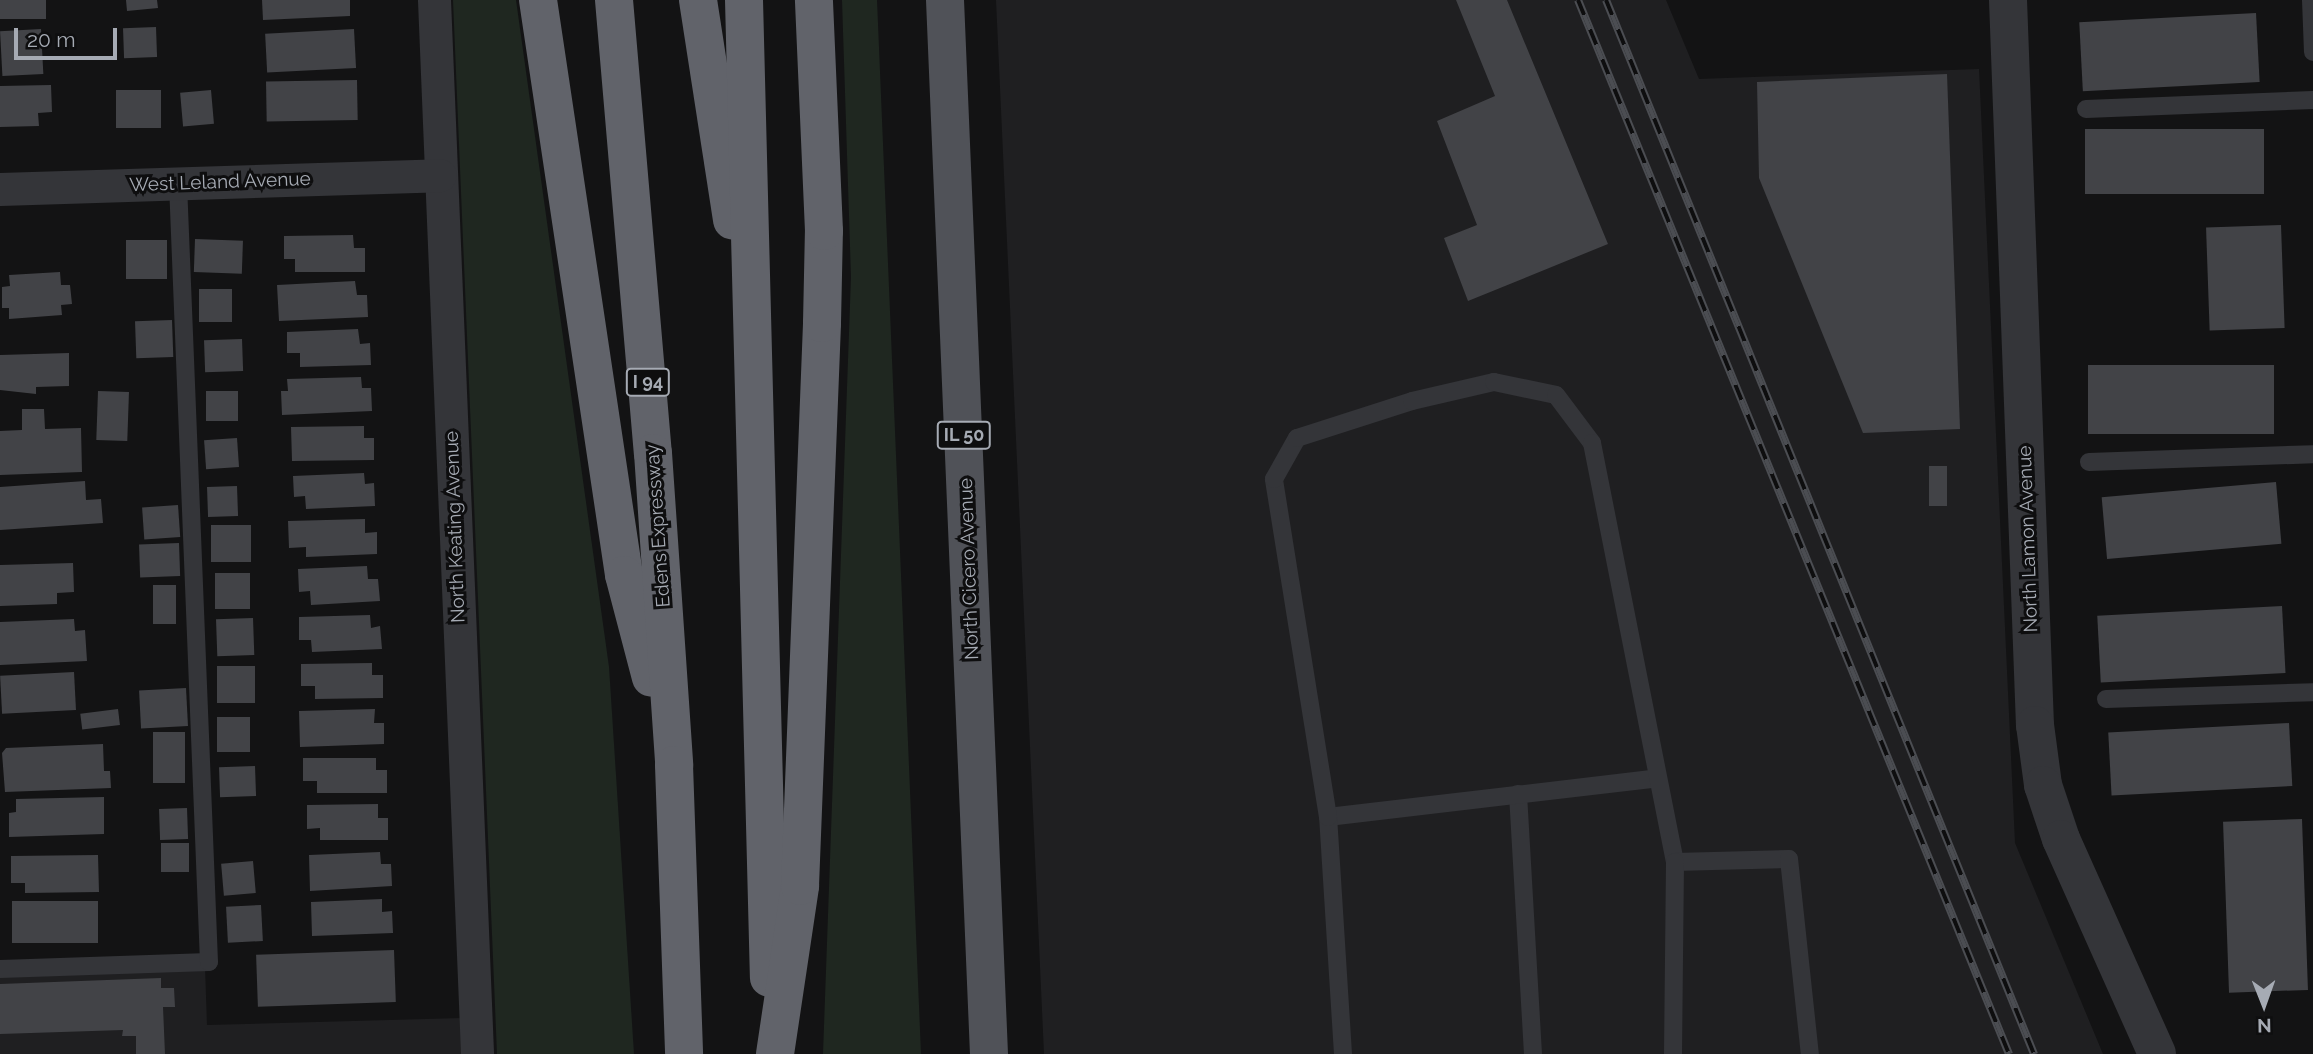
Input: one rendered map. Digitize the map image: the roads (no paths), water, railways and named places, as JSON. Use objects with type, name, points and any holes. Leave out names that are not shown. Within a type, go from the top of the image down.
[{"type":"highway","points":[[538,0],[624,575],[674,765]]},
{"type":"highway","name":"Edens Expressway","points":[[614,0],[643,317],[674,765],[684,1054]]},
{"type":"highway","points":[[698,0],[756,367]]},
{"type":"highway","points":[[744,0],[773,1054]]},
{"type":"highway","points":[[773,1054],[800,886],[822,323],[824,231],[814,0]]},
{"type":"main road","name":"North Cicero Avenue","points":[[945,0],[989,1054]]},
{"type":"street","name":"North Keating Avenue","points":[[434,0],[477,1054]]},
{"type":"street","name":"North Lamon Avenue","points":[[2008,0],[2035,725],[2043,785],[2060,839],[2157,1054]]},
{"type":"street","name":"West Leland Avenue","points":[[0,189],[440,175]]},
{"type":"lane","points":[[2311,0],[2313,52]]},
{"type":"lane","points":[[2087,109],[2313,100]]},
{"type":"lane","points":[[0,969],[209,962],[178,184]]},
{"type":"lane","points":[[1343,1054],[1328,817],[1274,479],[1297,438],[1412,401],[1494,382],[1556,395],[1592,443],[1675,862],[1673,1054]]},
{"type":"lane","points":[[2089,461],[2313,454]]},
{"type":"lane","points":[[2106,699],[2313,692]]},
{"type":"lane","points":[[1328,817],[1658,778]]},
{"type":"lane","points":[[1518,794],[1533,1054]]},
{"type":"lane","points":[[1675,862],[1789,859],[1810,1054]]},
{"type":"railway","points":[[1578,0],[2009,1054]]},
{"type":"railway","points":[[1606,0],[2034,1054]]}]
